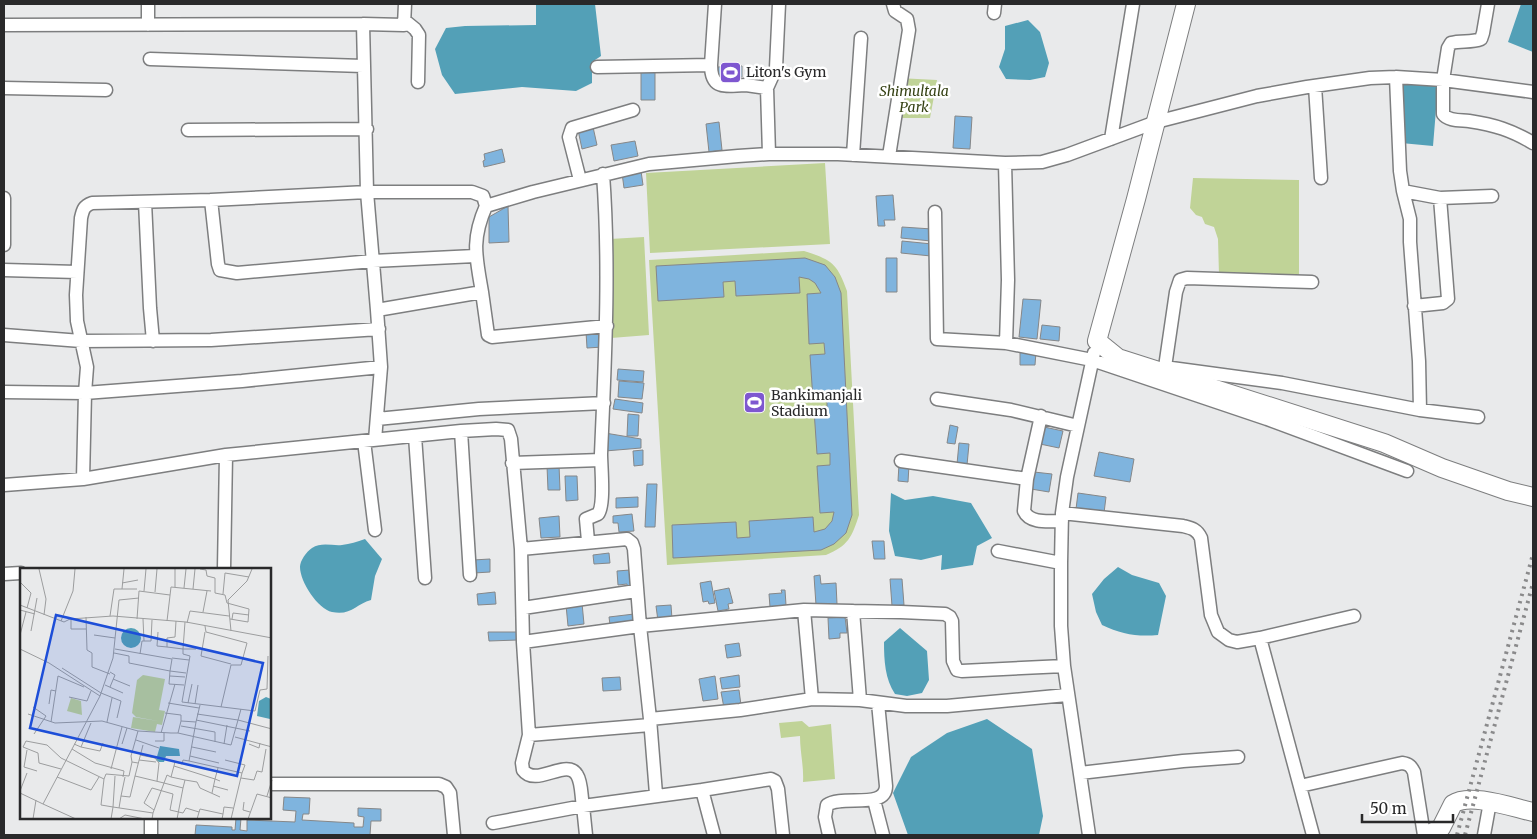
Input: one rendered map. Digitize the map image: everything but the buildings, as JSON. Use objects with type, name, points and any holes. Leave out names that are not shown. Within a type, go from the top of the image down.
[{"type":"main road","points":[[1186,4],[1097,341],[1118,358],[1127,362],[1384,443],[1442,468],[1508,491],[1533,497]]},
{"type":"main road","points":[[1425,835],[1441,828],[1453,804],[1456,802],[1474,800],[1490,802],[1533,812]]},
{"type":"street","points":[[148,4],[148,25]]},
{"type":"street","points":[[4,25],[404,25],[404,4]]},
{"type":"street","points":[[715,4],[711,71],[718,84],[723,87],[746,85],[767,88]]},
{"type":"street","points":[[769,154],[767,88],[776,68],[779,4]]},
{"type":"street","points":[[889,156],[909,30],[906,19],[895,11],[893,4]]},
{"type":"street","points":[[1111,139],[1133,4]]},
{"type":"street","points":[[1488,4],[1481,39],[1451,43],[1448,48],[1443,80],[1443,114],[1445,117],[1503,128],[1533,143]]},
{"type":"street","points":[[404,20],[419,35],[418,82]]},
{"type":"street","points":[[363,24],[367,192],[381,366],[377,419],[370,440],[375,530]]},
{"type":"street","points":[[854,155],[861,38]]},
{"type":"street","points":[[150,59],[363,66]]},
{"type":"street","points":[[597,67],[711,65]]},
{"type":"street","points":[[1396,77],[1400,172],[1410,219],[1414,306],[1419,361],[1420,410]]},
{"type":"street","points":[[486,206],[603,174],[649,164],[769,154],[889,156],[1004,163],[1042,162],[1067,155],[1156,122],[1257,96],[1370,78],[1396,77],[1443,80],[1533,92]]},
{"type":"street","points":[[1315,86],[1321,178]]},
{"type":"street","points":[[4,88],[106,90]]},
{"type":"street","points":[[580,180],[569,137],[572,128],[633,110]]},
{"type":"street","points":[[188,130],[367,129]]},
{"type":"street","points":[[1004,163],[1007,262],[1006,343]]},
{"type":"street","points":[[588,542],[586,519],[598,514],[601,510],[601,460],[607,326],[606,218],[603,174]]},
{"type":"street","points":[[1403,191],[1440,198],[1492,196]]},
{"type":"street","points":[[83,479],[87,367],[76,314],[81,218],[86,205],[92,203],[211,200],[367,192],[472,192],[483,196],[486,206],[477,229],[476,256],[488,335],[492,337],[607,326]]},
{"type":"street","points":[[4,198],[4,245]]},
{"type":"street","points":[[1414,306],[1442,303],[1448,299],[1440,198]]},
{"type":"street","points":[[211,200],[216,255],[220,270],[237,273],[374,261],[476,256]]},
{"type":"street","points":[[145,202],[153,340]]},
{"type":"street","points":[[935,212],[937,339],[1006,343],[1092,360],[1267,419],[1407,471]]},
{"type":"street","points":[[4,270],[78,272]]},
{"type":"street","points":[[1165,367],[1176,292],[1180,280],[1187,278],[1312,282]]},
{"type":"street","points":[[377,310],[482,292]]},
{"type":"street","points":[[4,335],[81,341],[211,340],[379,330]]},
{"type":"street","points":[[1089,835],[1064,666],[1061,626],[1061,563],[1062,517],[1067,476],[1097,341]]},
{"type":"street","points":[[1127,362],[1282,383],[1420,410],[1478,417]]},
{"type":"street","points":[[4,392],[85,394],[381,366]]},
{"type":"street","points":[[937,399],[1011,410],[1078,426]]},
{"type":"street","points":[[377,419],[479,409],[604,403]]},
{"type":"street","points":[[1041,416],[1027,479],[1024,512],[1026,515],[1035,520],[1062,517],[1193,529],[1198,532],[1201,538],[1211,616],[1218,632],[1229,640],[1237,642],[1260,638],[1354,616]]},
{"type":"street","points":[[4,485],[83,479],[226,455],[461,431],[508,430],[512,439],[512,463],[520,549],[523,642],[529,734],[522,763],[523,770],[531,776],[539,776],[563,769],[575,772],[578,777],[586,835]]},
{"type":"street","points":[[461,431],[470,575]]},
{"type":"street","points":[[415,436],[425,578]]},
{"type":"street","points":[[224,568],[226,455]]},
{"type":"street","points":[[512,463],[601,460]]},
{"type":"street","points":[[901,461],[1027,479]]},
{"type":"street","points":[[520,549],[620,538],[627,539],[632,543],[656,794]]},
{"type":"street","points":[[998,551],[1061,563]]},
{"type":"street","points":[[4,574],[20,572]]},
{"type":"street","points":[[523,608],[636,591]]},
{"type":"street","points":[[523,642],[640,626],[804,610],[901,612],[945,614],[950,617],[953,625],[953,661],[957,670],[1064,666]]},
{"type":"street","points":[[804,610],[812,699]]},
{"type":"street","points":[[853,611],[860,700]]},
{"type":"street","points":[[1260,638],[1313,835]]},
{"type":"street","points":[[529,734],[650,722],[812,699],[860,700],[906,706],[947,706],[1067,695]]},
{"type":"street","points":[[829,835],[825,817],[827,805],[836,800],[874,800],[881,797],[886,791],[878,703]]},
{"type":"street","points":[[1080,774],[1183,761],[1238,757]]},
{"type":"street","points":[[1300,786],[1402,763],[1407,764],[1411,766],[1414,772],[1425,835]]},
{"type":"street","points":[[493,823],[656,794],[702,790],[764,780],[775,781],[778,789],[784,835]]},
{"type":"street","points":[[271,784],[439,784],[446,787],[450,794],[454,835]]},
{"type":"street","points":[[702,790],[714,835]]},
{"type":"street","points":[[874,800],[883,835]]},
{"type":"street","points":[[1484,835],[1490,802]]},
{"type":"street","points":[[151,819],[151,835]]},
{"type":"green space","name":"Shimultala Park","points":[[898,78],[937,80],[930,118],[893,118]]},
{"type":"green space","points":[[825,163],[830,244],[650,253],[646,173]]},
{"type":"green space","points":[[1193,178],[1299,180],[1299,277],[1219,275],[1218,239],[1214,227],[1205,224],[1202,217],[1196,215],[1190,208]]},
{"type":"green space","points":[[644,237],[649,335],[611,338],[610,239]]},
{"type":"green space","name":"Bankimanjali Stadium","points":[[804,251],[821,257],[832,264],[840,274],[847,291],[859,515],[854,529],[844,544],[826,555],[667,565],[649,260]]},
{"type":"green space","points":[[802,721],[809,727],[831,724],[835,779],[803,782],[800,736],[781,738],[779,723]]},
{"type":"water","points":[[536,4],[595,4],[601,56],[592,62],[592,83],[576,91],[522,87],[455,94],[442,75],[435,49],[446,28],[536,25]]},
{"type":"water","points":[[1521,4],[1533,4],[1533,52],[1508,42]]},
{"type":"water","points":[[1028,20],[1040,32],[1049,63],[1045,77],[1030,80],[1006,79],[999,67],[1005,49],[1005,26]]},
{"type":"water","points":[[1396,83],[1438,85],[1433,146],[1401,143]]},
{"type":"water","points":[[891,493],[905,500],[933,496],[971,503],[992,538],[977,546],[973,565],[941,570],[942,555],[921,560],[895,556],[889,531]]},
{"type":"water","points":[[365,539],[382,559],[375,576],[371,600],[349,611],[339,613],[327,610],[321,606],[306,587],[300,567],[302,559],[315,546],[345,545]]},
{"type":"water","points":[[1118,567],[1132,575],[1159,583],[1166,596],[1158,635],[1143,636],[1129,634],[1102,625],[1096,612],[1092,594],[1104,579]]},
{"type":"water","points":[[900,628],[927,651],[929,680],[922,693],[907,696],[895,694],[889,682],[885,663],[884,642]]},
{"type":"water","points":[[987,719],[1032,749],[1043,816],[1039,835],[908,835],[893,793],[911,757],[947,733]]},
{"type":"railway","points":[[1457,835],[1533,554]]},
{"type":"railway","points":[[1465,835],[1533,583]]},
{"type":"place","name":"Liton's Gym","points":[[730,72]]},
{"type":"place","name":"Bankimanjali Stadium","points":[[755,403]]}]
